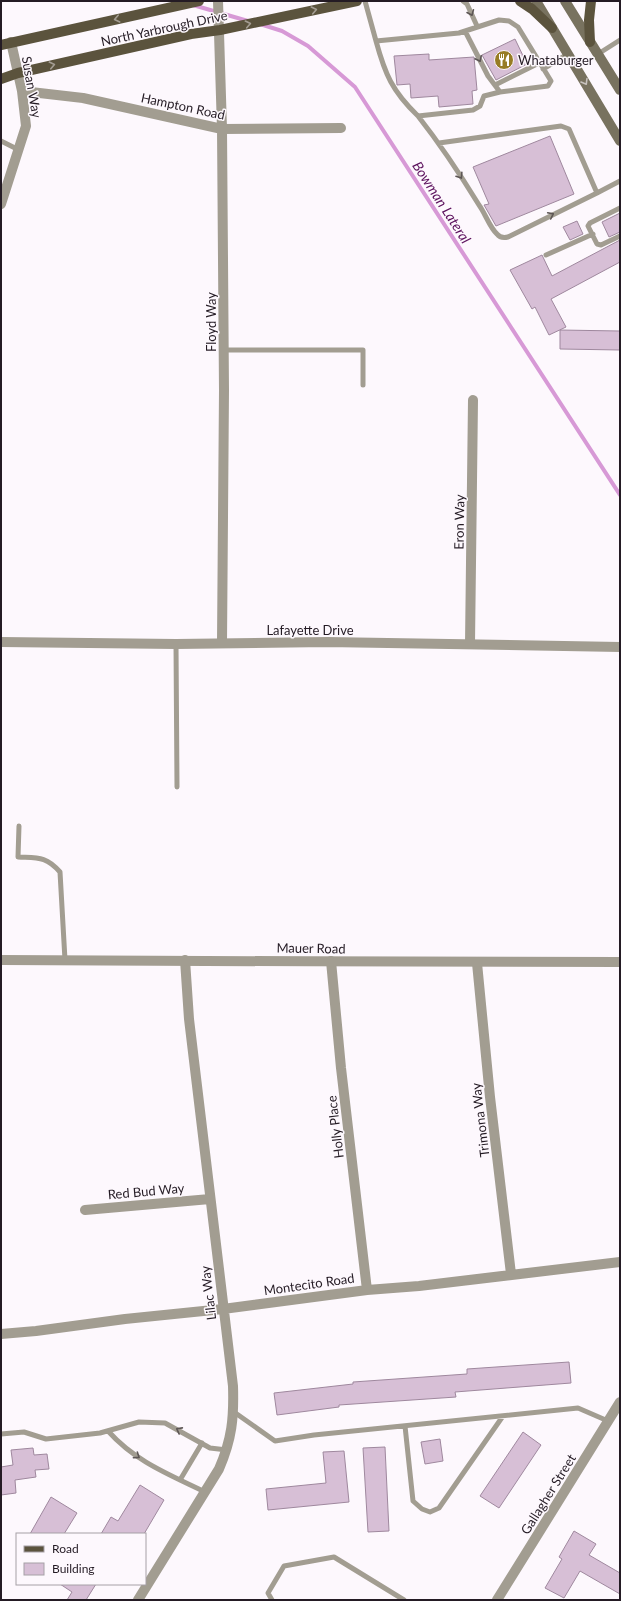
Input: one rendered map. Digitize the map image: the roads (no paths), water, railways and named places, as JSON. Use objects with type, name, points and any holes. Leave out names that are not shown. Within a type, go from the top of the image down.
[{"type":"main road","name":"North Yarbrough Drive","points":[[6,44],[199,1]]},
{"type":"main road","name":"North Yarbrough Drive","points":[[1,79],[18,73],[184,36],[220,30],[358,1]]},
{"type":"main road","points":[[520,1],[532,9],[552,28]]},
{"type":"main road","points":[[536,1],[620,141]]},
{"type":"main road","points":[[565,1],[619,85]]},
{"type":"main road","points":[[590,42],[589,20],[591,1]]},
{"type":"street","name":"Floyd Way","points":[[218,1],[222,129],[224,350],[222,643]]},
{"type":"street","name":"Susan Way","points":[[1,204],[26,126],[22,91],[18,73],[6,44]]},
{"type":"street","name":"Hampton Road","points":[[22,91],[83,98],[222,129],[340,128]]},
{"type":"street","name":"Eron Way","points":[[470,644],[473,400]]},
{"type":"street","name":"Lafayette Drive","points":[[1,642],[176,644],[327,642],[620,647]]},
{"type":"street","name":"Mauer Road","points":[[1,960],[477,963],[620,962]]},
{"type":"street","name":"Lilac Way","points":[[138,1600],[219,1468],[227,1450],[232,1431],[234,1412],[233,1386],[189,1019],[185,960]]},
{"type":"street","name":"Holly Place","points":[[331,962],[367,1290]]},
{"type":"street","name":"Trimona Way","points":[[477,963],[490,1097],[511,1274]]},
{"type":"street","name":"Red Bud Way","points":[[85,1210],[210,1198]]},
{"type":"street","name":"Montecito Road","points":[[1,1334],[223,1309],[367,1290],[419,1286],[620,1262]]},
{"type":"street","name":"Gallagher Street","points":[[497,1600],[620,1402]]},
{"type":"lane","points":[[365,1],[382,63],[391,84],[403,102],[418,116],[439,143],[480,206],[493,231],[498,236],[504,238],[620,181]]},
{"type":"lane","points":[[463,1],[467,4],[477,26]]},
{"type":"lane","points":[[376,40],[466,31],[477,26],[499,20],[509,21],[518,27],[551,81],[548,86],[500,92],[484,96],[480,106],[473,110],[418,116]]},
{"type":"lane","points":[[466,31],[488,76],[500,92]]},
{"type":"lane","points":[[598,54],[620,40]]},
{"type":"lane","points":[[543,69],[568,54]]},
{"type":"lane","points":[[495,85],[539,63]]},
{"type":"lane","points":[[439,143],[561,126],[566,127],[569,129],[597,193]]},
{"type":"lane","points":[[1,141],[19,150]]},
{"type":"lane","points":[[620,208],[590,223],[588,226],[598,244],[601,245],[620,236]]},
{"type":"lane","points":[[546,255],[593,234]]},
{"type":"lane","points":[[224,350],[363,350],[363,385]]},
{"type":"lane","points":[[176,644],[177,787]]},
{"type":"lane","points":[[19,826],[18,857],[43,858],[52,862],[60,872],[65,960]]},
{"type":"lane","points":[[234,1412],[275,1441],[314,1435],[578,1408],[608,1421]]},
{"type":"lane","points":[[405,1426],[413,1501],[422,1509],[430,1512],[439,1508],[503,1416]]},
{"type":"lane","points":[[1,1434],[24,1432],[46,1439],[108,1430],[139,1422],[165,1423],[210,1448],[227,1450]]},
{"type":"lane","points":[[108,1430],[122,1445],[153,1467],[205,1492]]},
{"type":"lane","points":[[180,1480],[202,1443]]},
{"type":"lane","points":[[272,1600],[268,1592],[284,1566],[334,1557],[404,1600]]},
{"type":"waterway","name":"Bowman Lateral","points":[[193,5],[248,21]]},
{"type":"waterway","name":"Bowman Lateral","points":[[260,24],[282,31],[308,46],[355,87],[620,495]]},
{"type":"place","name":"Whataburger","points":[[504,60]]}]
